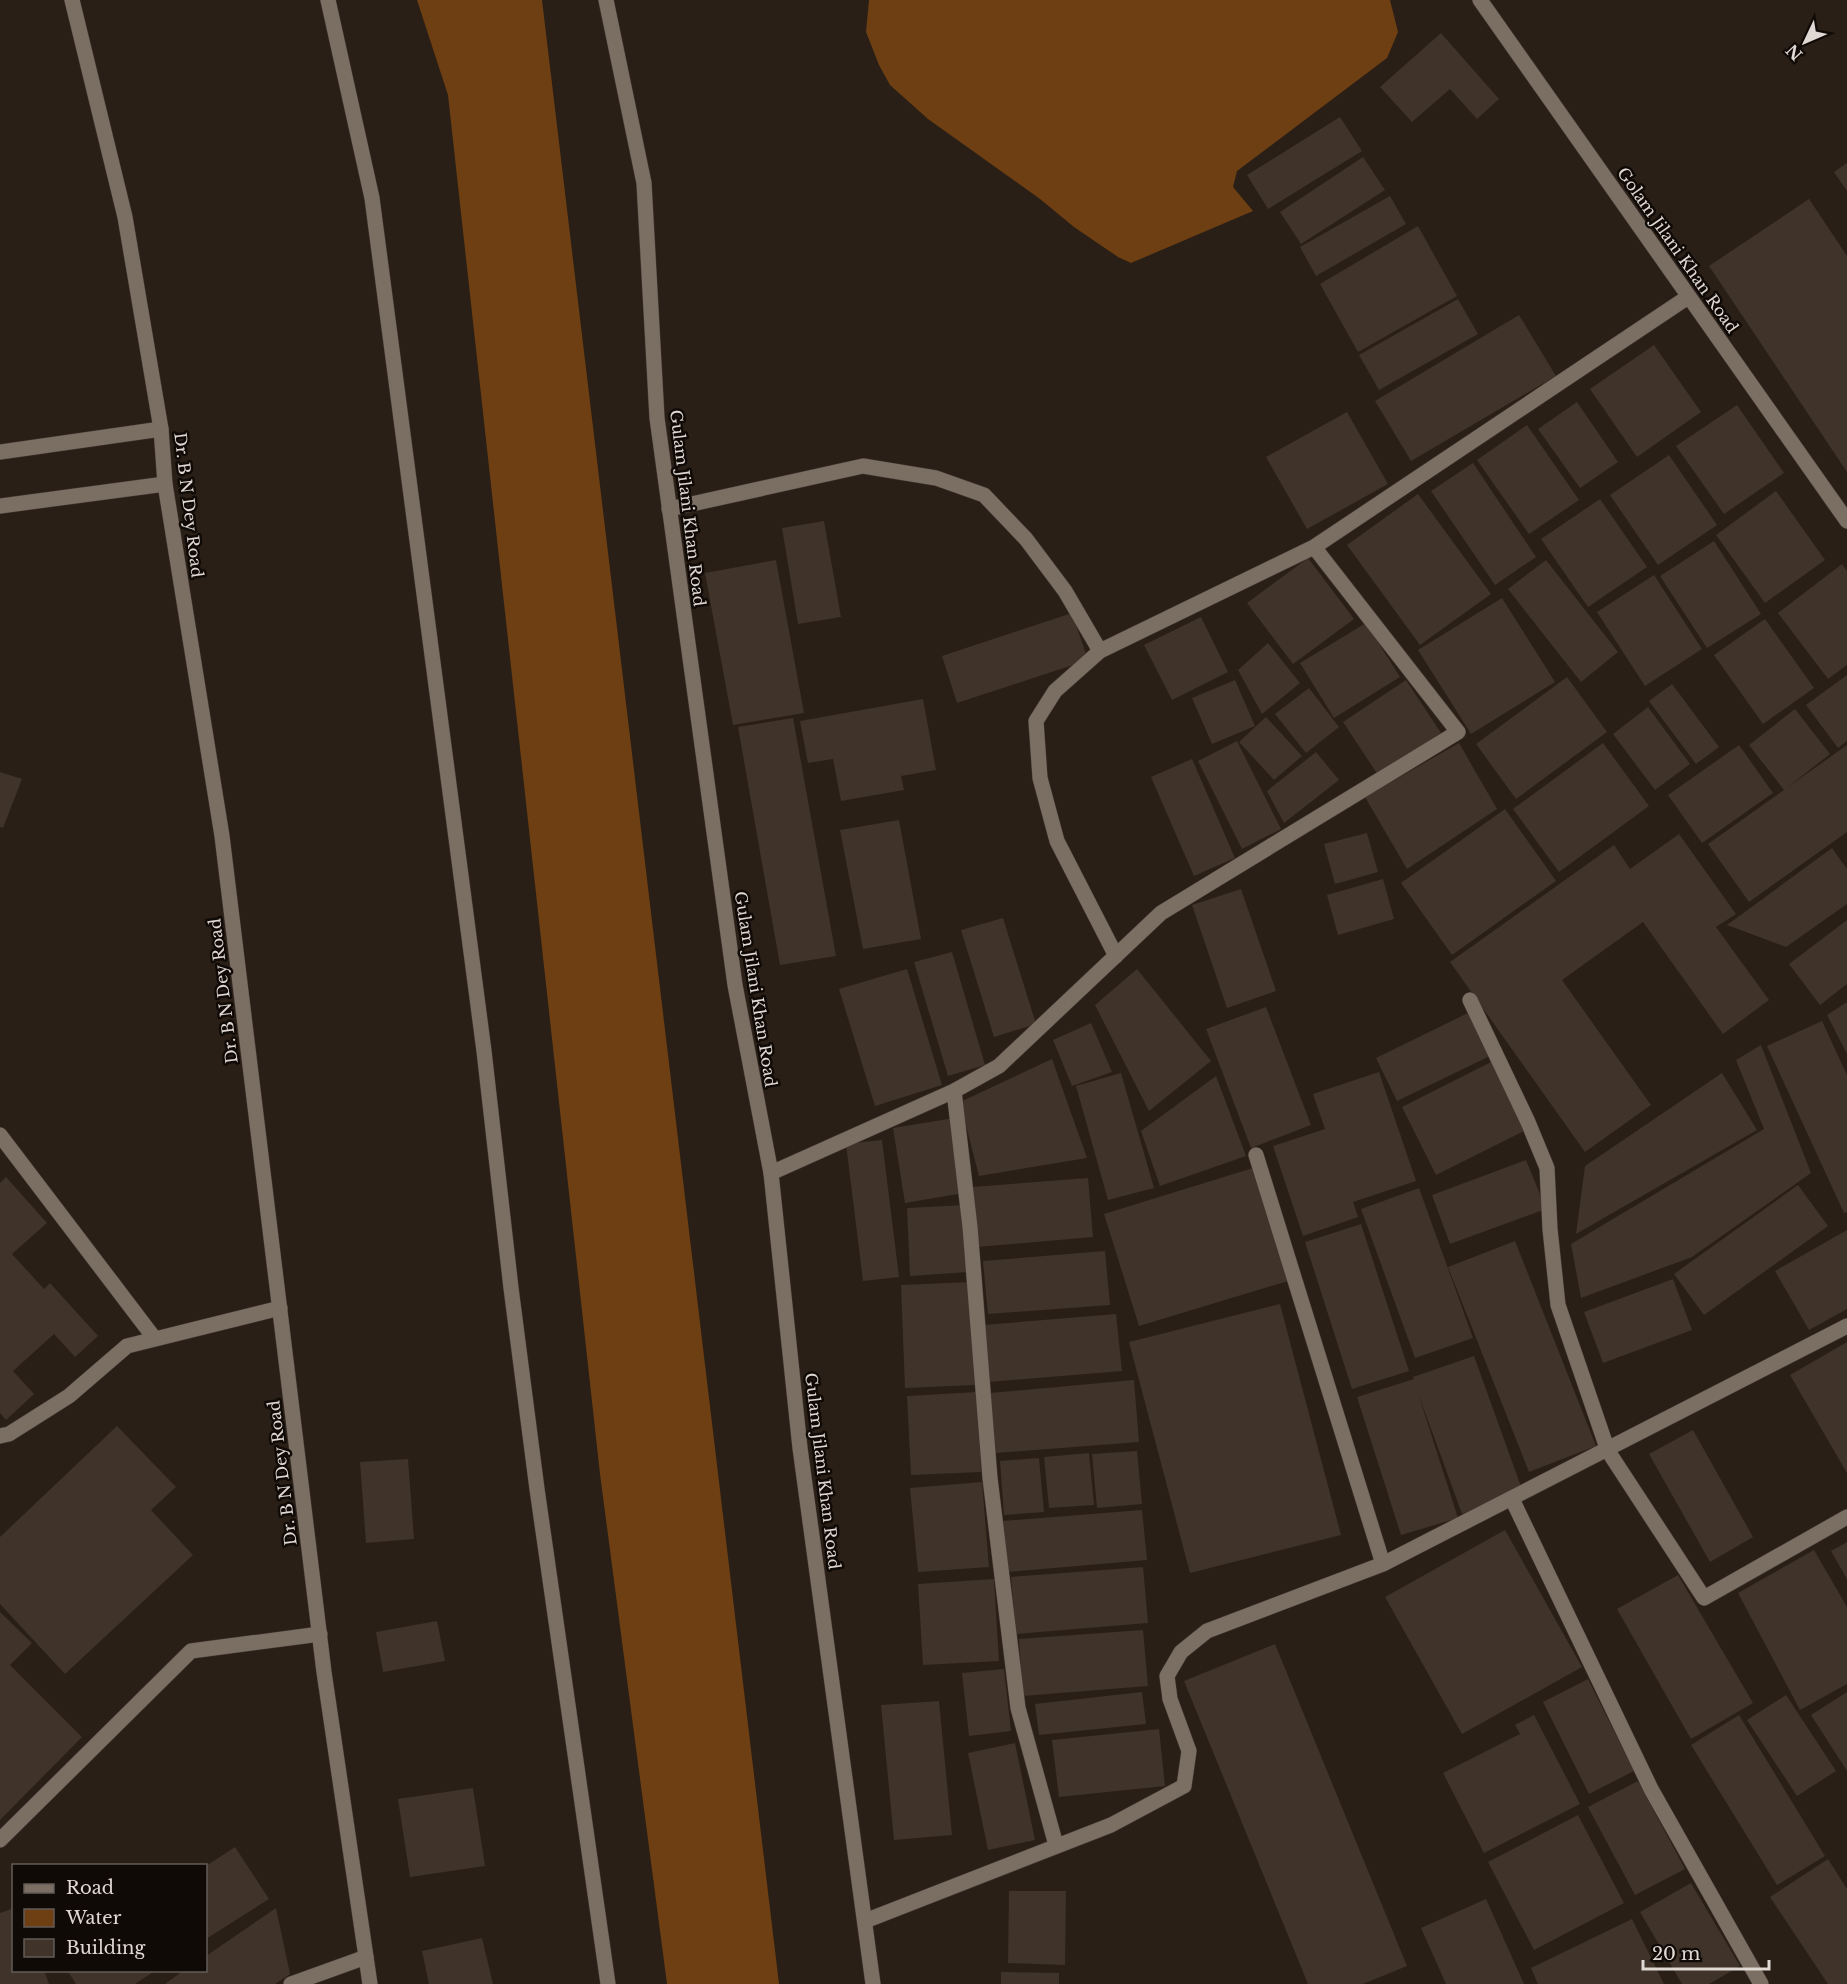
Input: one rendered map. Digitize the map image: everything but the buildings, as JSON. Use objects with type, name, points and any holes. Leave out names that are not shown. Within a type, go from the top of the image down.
[{"type":"street","name":"Dr. B N Dey Road","points":[[72,0],[125,217],[161,429],[165,484],[222,836],[320,1634],[370,1984]]},
{"type":"street","points":[[328,0],[372,198],[484,1051],[535,1477],[608,1984]]},
{"type":"street","name":"Gulam Jilani Khan Road","points":[[606,0],[644,183],[657,418],[735,985],[771,1173],[800,1448],[873,1984]]},
{"type":"street","name":"Golam Jilani Khan Road","points":[[1480,0],[1847,520]]},
{"type":"street","points":[[1116,956],[1057,841],[1040,777],[1036,721],[1055,691],[1100,651],[1314,547],[1688,297]]},
{"type":"street","points":[[0,452],[161,429]]},
{"type":"street","points":[[669,509],[862,466],[936,478],[984,495],[1026,539],[1065,591],[1100,651]]},
{"type":"street","points":[[0,506],[165,484]]},
{"type":"street","points":[[771,1173],[954,1091],[999,1066],[1161,913],[1458,732],[1314,547]]},
{"type":"street","points":[[1470,1000],[1528,1122],[1547,1168],[1550,1229],[1558,1305],[1608,1450],[1704,1598],[1847,1517]]},
{"type":"street","points":[[954,1091],[970,1227],[990,1478],[1016,1697],[1056,1845]]},
{"type":"street","points":[[0,1135],[155,1339]]},
{"type":"street","points":[[1256,1155],[1383,1564]]},
{"type":"street","points":[[0,1436],[9,1434],[69,1396],[127,1346],[280,1308]]},
{"type":"street","points":[[865,1921],[1111,1825],[1184,1786],[1189,1751],[1170,1699],[1167,1676],[1181,1652],[1207,1631],[1383,1564],[1847,1326]]},
{"type":"street","points":[[1512,1499],[1651,1789],[1761,1984]]},
{"type":"street","points":[[0,1840],[190,1651],[320,1634]]},
{"type":"street","points":[[291,1984],[366,1957]]},
{"type":"water","points":[[417,0],[542,0],[779,1984],[667,1984],[600,1474],[448,95]]},
{"type":"water","points":[[869,0],[1390,0],[1398,32],[1387,58],[1237,171],[1233,187],[1253,211],[1131,263],[1118,257],[1074,227],[1040,199],[928,119],[890,85],[866,32]]}]
